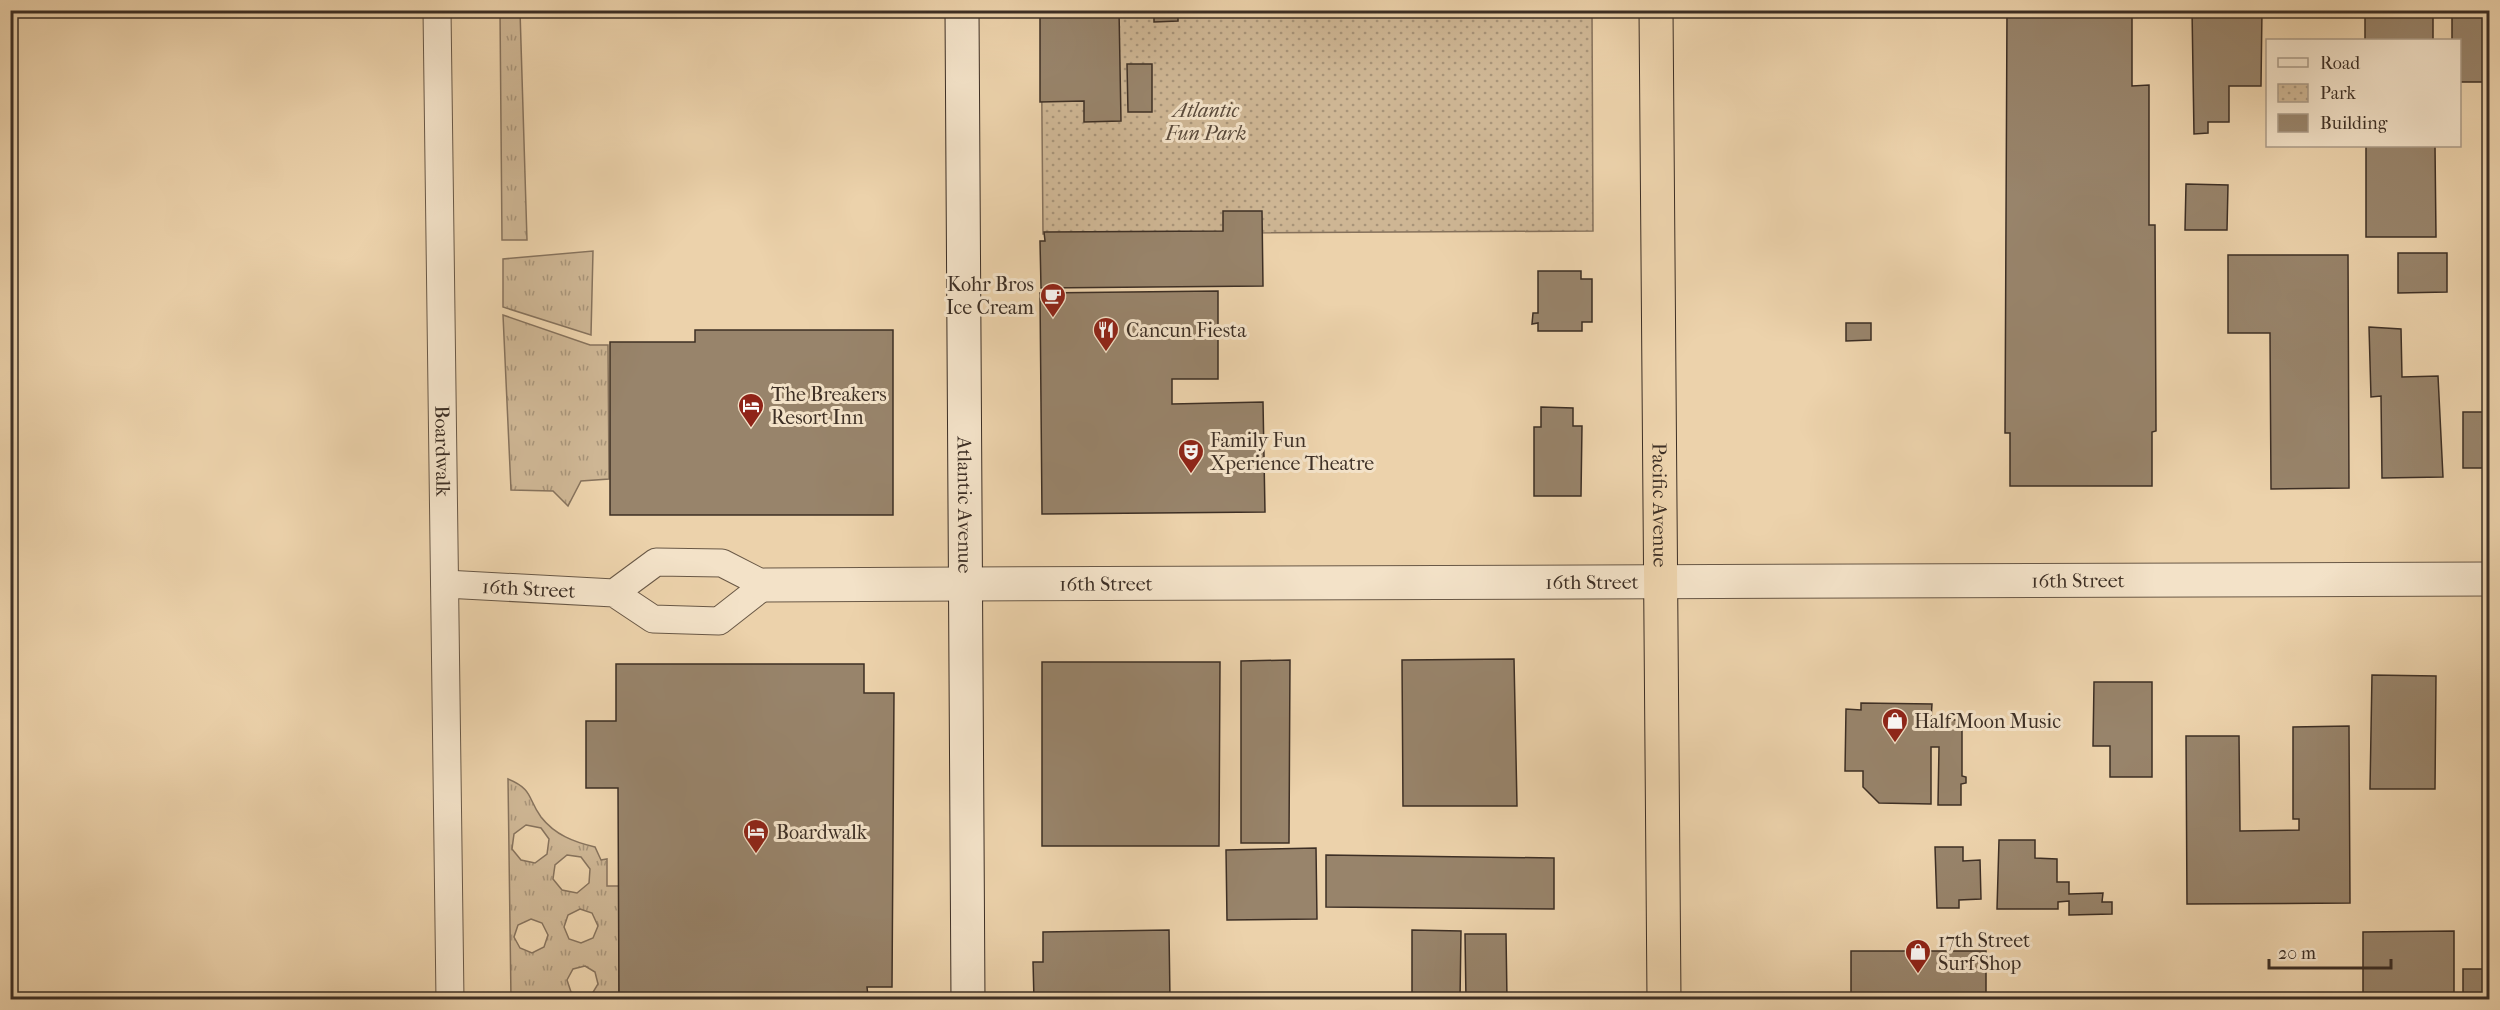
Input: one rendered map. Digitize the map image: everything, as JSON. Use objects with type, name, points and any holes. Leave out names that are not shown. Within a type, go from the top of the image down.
[{"type":"highway","name":"Pacific Avenue","points":[[1656,10],[1664,999]]},
{"type":"street","name":"Boardwalk","points":[[437,10],[450,999]]},
{"type":"street","name":"Atlantic Avenue","points":[[962,10],[968,999]]},
{"type":"street","name":"16th Street","points":[[445,584],[614,593],[656,562],[722,563],[765,585],[2490,579]]},
{"type":"street","points":[[614,593],[653,619],[719,621],[765,585]]},
{"type":"green space","points":[[500,11],[520,11],[527,240],[502,240]]},
{"type":"green space","name":"Atlantic Fun Park","points":[[1041,11],[1592,11],[1593,231],[1043,234]]},
{"type":"green space","points":[[593,251],[591,335],[503,307],[503,259]]},
{"type":"green space","points":[[503,315],[590,345],[608,345],[609,479],[581,481],[568,506],[553,491],[511,490]]},
{"type":"green space","points":[[508,779],[526,791],[541,817],[552,829],[572,840],[595,847],[601,860],[607,859],[607,886],[619,886],[619,999],[511,999]],"holes":[[[526,825],[541,828],[549,839],[547,854],[535,863],[521,860],[512,849],[514,834]],[[567,855],[581,857],[590,869],[589,883],[577,893],[562,890],[553,879],[555,865]],[[580,909],[592,913],[598,926],[593,938],[581,943],[569,939],[564,927],[568,915]],[[531,919],[542,923],[548,935],[544,947],[532,953],[520,948],[514,937],[518,925]],[[585,966],[595,972],[598,984],[592,994],[581,997],[571,992],[567,980],[573,969]]]},
{"type":"building","points":[[1040,10],[1119,10],[1121,121],[1084,122],[1084,101],[1040,102]]},
{"type":"building","points":[[1154,10],[1178,10],[1178,21],[1154,22]]},
{"type":"building","points":[[2007,10],[2132,10],[2132,86],[2149,85],[2149,225],[2155,225],[2156,431],[2152,432],[2152,486],[2010,486],[2010,433],[2005,433]]},
{"type":"building","points":[[2192,10],[2262,10],[2261,86],[2229,86],[2229,122],[2208,122],[2208,133],[2194,134]]},
{"type":"building","points":[[2365,10],[2433,10],[2433,39],[2365,39]]},
{"type":"building","points":[[2452,10],[2490,10],[2490,82],[2461,82],[2461,39],[2452,39]]},
{"type":"building","points":[[1127,64],[1152,64],[1152,112],[1128,112]]},
{"type":"building","points":[[2366,147],[2435,147],[2436,237],[2366,237]]},
{"type":"building","points":[[2186,184],[2228,185],[2227,230],[2185,230]]},
{"type":"building","points":[[1223,211],[1262,211],[1263,286],[1041,288],[1040,241],[1045,241],[1044,232],[1223,231]]},
{"type":"building","points":[[2398,253],[2447,253],[2447,292],[2398,293]]},
{"type":"building","points":[[2228,255],[2348,255],[2349,488],[2271,489],[2270,333],[2228,333]]},
{"type":"building","points":[[1538,271],[1581,271],[1581,279],[1592,279],[1592,322],[1582,322],[1582,331],[1538,331],[1538,323],[1532,324],[1533,313],[1538,313]]},
{"type":"building","points":[[1218,291],[1218,379],[1172,379],[1172,404],[1263,402],[1265,512],[1042,514],[1040,293]]},
{"type":"building","points":[[1846,323],[1871,323],[1871,340],[1846,341]]},
{"type":"building","points":[[2369,327],[2401,329],[2402,377],[2438,376],[2443,477],[2382,478],[2381,396],[2371,397]]},
{"type":"building","name":"The Breakers Resort Inn","points":[[695,330],[893,330],[893,515],[610,515],[610,342],[695,342]]},
{"type":"building","points":[[1541,407],[1573,408],[1573,426],[1582,426],[1581,496],[1534,496],[1534,427],[1541,427]]},
{"type":"building","points":[[2463,412],[2490,412],[2490,479],[2484,479],[2484,468],[2463,468]]},
{"type":"building","points":[[1514,659],[1517,806],[1403,806],[1402,660]]},
{"type":"building","points":[[1290,660],[1289,843],[1241,843],[1241,661]]},
{"type":"building","points":[[1042,662],[1220,662],[1219,846],[1042,846]]},
{"type":"building","name":"Boardwalk","points":[[616,664],[864,664],[864,693],[894,693],[892,987],[867,987],[868,996],[619,1000],[618,788],[586,788],[586,721],[616,721]]},
{"type":"building","points":[[2372,675],[2436,676],[2435,789],[2370,789]]},
{"type":"building","points":[[2094,682],[2152,682],[2152,777],[2110,777],[2110,746],[2093,746]]},
{"type":"building","points":[[1861,703],[1932,704],[1931,720],[1962,720],[1962,776],[1966,777],[1966,783],[1961,784],[1961,805],[1938,805],[1939,747],[1931,747],[1931,804],[1879,803],[1863,787],[1863,771],[1845,771],[1846,709],[1861,710]]},
{"type":"building","points":[[2349,726],[2350,903],[2187,904],[2186,736],[2239,736],[2240,831],[2299,830],[2299,819],[2293,819],[2293,727]]},
{"type":"building","points":[[1999,840],[2035,840],[2035,858],[2057,859],[2057,882],[2069,882],[2069,894],[2103,893],[2102,902],[2112,902],[2112,914],[2069,915],[2069,901],[2058,902],[2058,909],[1997,909]]},
{"type":"building","points":[[1935,847],[1963,847],[1963,861],[1980,860],[1981,899],[1959,900],[1959,908],[1937,908]]},
{"type":"building","points":[[1316,848],[1317,919],[1227,920],[1226,850]]},
{"type":"building","points":[[1326,855],[1554,858],[1554,909],[1326,907]]},
{"type":"building","points":[[1169,930],[1170,1000],[1034,1000],[1033,962],[1043,962],[1043,932]]},
{"type":"building","points":[[1412,930],[1461,931],[1460,1000],[1412,1000]]},
{"type":"building","points":[[2454,931],[2454,1000],[2363,1000],[2363,932]]},
{"type":"building","points":[[1465,934],[1506,934],[1507,1000],[1466,1000]]},
{"type":"building","name":"17th Street Surf Shop","points":[[1851,951],[1986,951],[1986,1000],[1851,1000]]},
{"type":"building","points":[[2463,969],[2490,969],[2490,1000],[2463,1000]]},
{"type":"place","name":"Kohr Bros Ice Cream","points":[[1053,319]]},
{"type":"place","name":"Cancun Fiesta","points":[[1106,353]]},
{"type":"place","name":"The Breakers Resort Inn","points":[[751,429]]},
{"type":"place","name":"Family Fun Xperience Theatre","points":[[1191,475]]},
{"type":"place","name":"Half Moon Music","points":[[1895,744]]},
{"type":"place","name":"Boardwalk","points":[[756,855]]},
{"type":"place","name":"17th Street Surf Shop","points":[[1918,975]]}]
